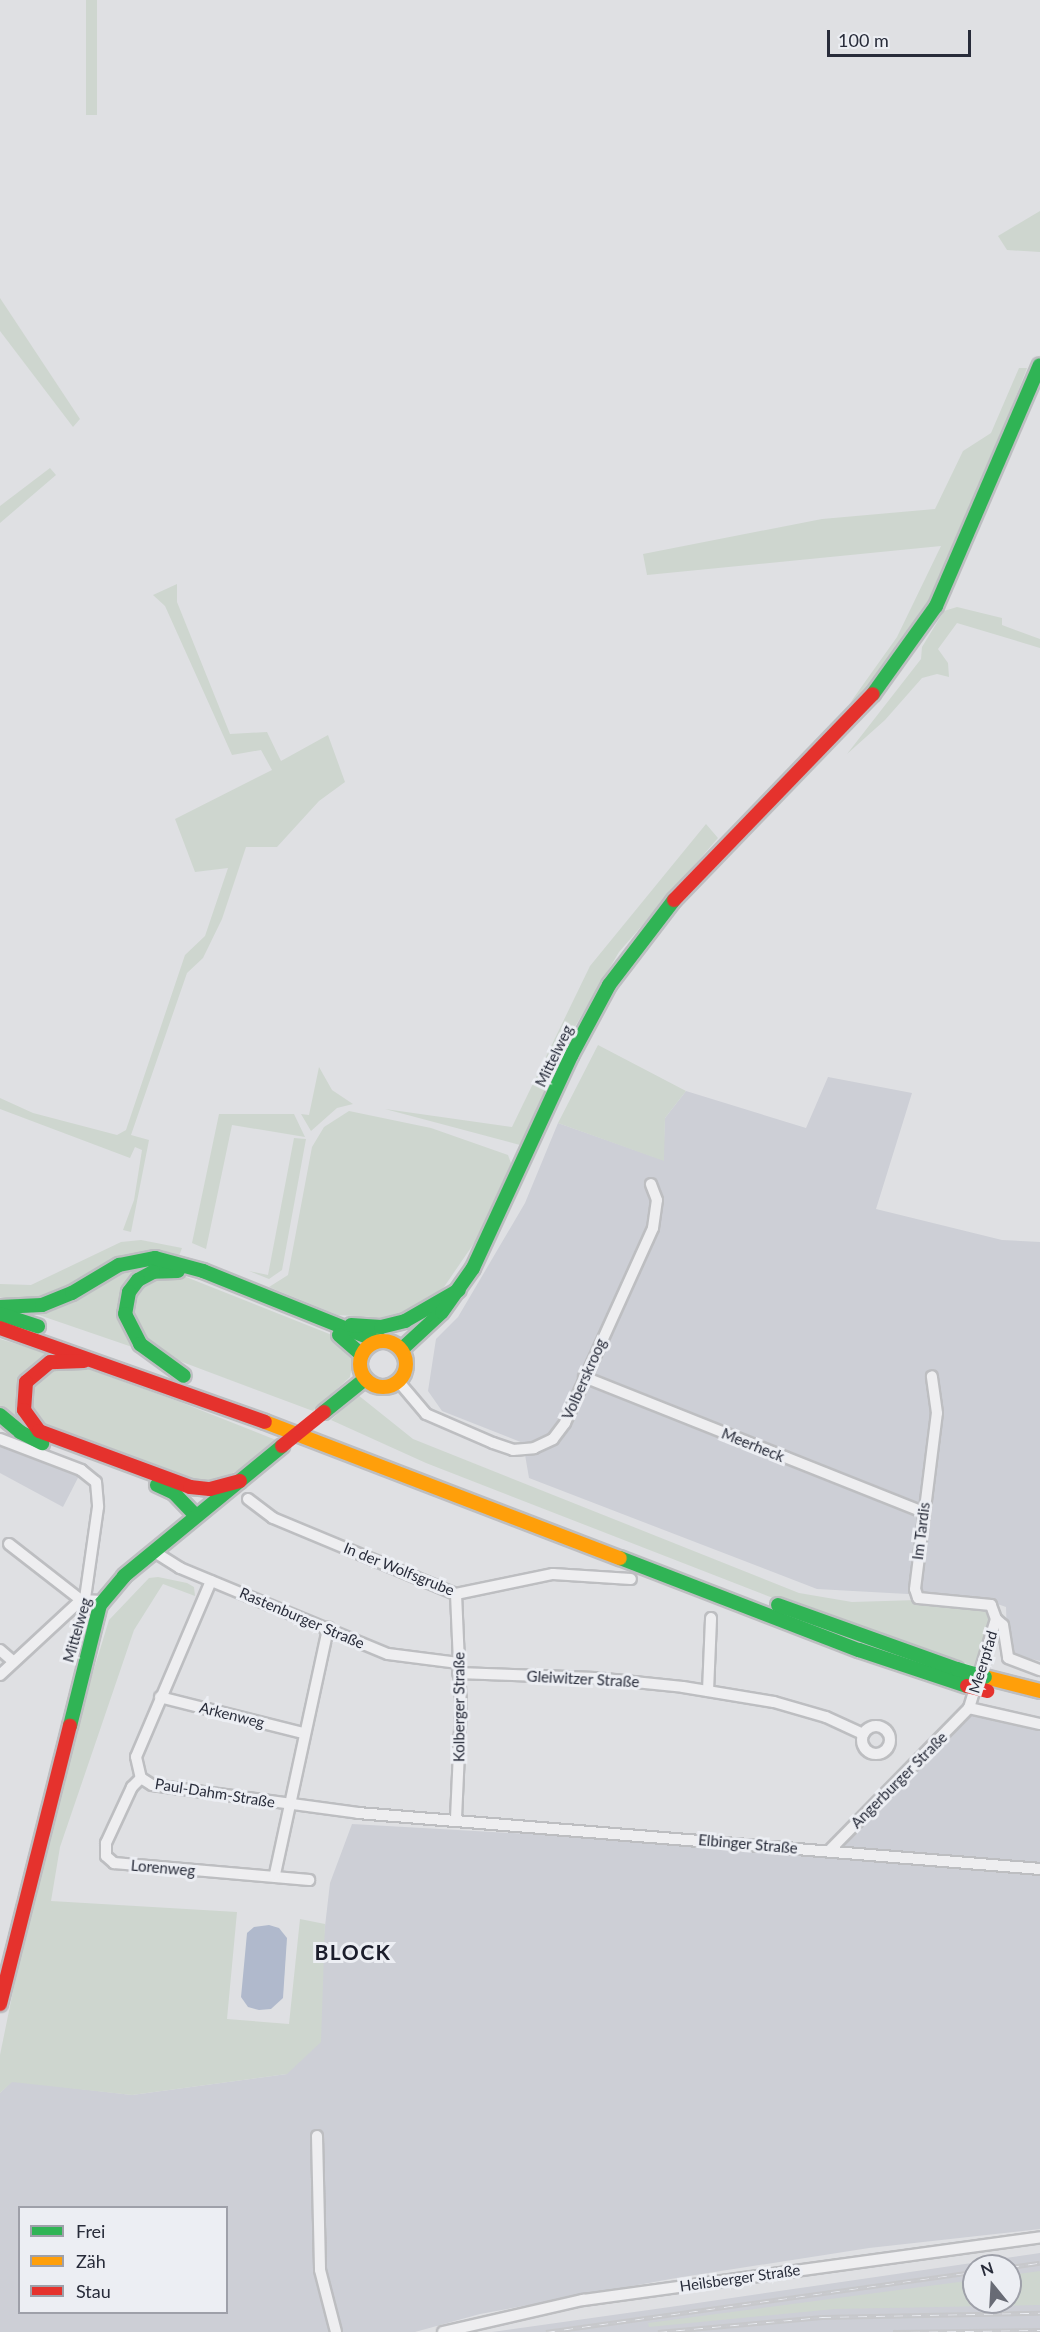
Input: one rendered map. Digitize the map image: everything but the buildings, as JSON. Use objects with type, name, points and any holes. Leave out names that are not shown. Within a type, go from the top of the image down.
[{"type":"main road","name":"Mittelweg","points":[[402,1349],[428,1328],[459,1290],[486,1241],[571,1056],[609,985],[663,912],[870,698],[936,606],[1040,364]]},
{"type":"main road","points":[[0,1307],[42,1305],[72,1293],[120,1265],[155,1258],[203,1271],[313,1317],[377,1341],[391,1342],[402,1349],[407,1369],[399,1382],[382,1388],[365,1379],[360,1367],[362,1355],[377,1341]]},
{"type":"main road","points":[[132,1357],[189,1378],[140,1344],[128,1323],[129,1292],[138,1280],[153,1272],[172,1270],[210,1280],[344,1337],[362,1355]]},
{"type":"main road","points":[[313,1317],[362,1326],[394,1325],[417,1316],[459,1290]]},
{"type":"main road","points":[[0,1314],[49,1329]]},
{"type":"main road","points":[[0,1329],[114,1364],[859,1650],[967,1686],[1040,1705]]},
{"type":"main road","points":[[114,1364],[62,1360],[40,1368],[23,1391],[28,1419],[49,1438],[190,1487],[210,1489],[240,1481]]},
{"type":"main road","name":"Mittelweg","points":[[0,2004],[102,1601],[153,1551],[365,1379]]},
{"type":"main road","points":[[217,1389],[715,1581],[957,1668],[1040,1691]]},
{"type":"main road","points":[[0,1415],[31,1439],[163,1487],[202,1512]]},
{"type":"main road","points":[[190,1487],[202,1512]]},
{"type":"street","name":"Volberskroog","points":[[399,1382],[426,1414],[438,1422],[513,1450],[534,1448],[552,1439],[566,1423],[584,1377],[652,1228],[657,1200],[651,1184]]},
{"type":"street","name":"Im Tardis","points":[[932,1376],[937,1413],[915,1589],[918,1598],[991,1605],[996,1619]]},
{"type":"street","name":"Meerheck","points":[[584,1377],[923,1512]]},
{"type":"street","name":"Mittelweg","points":[[0,1439],[81,1470],[96,1482],[98,1507],[83,1599],[9,1544]]},
{"type":"street","name":"In der Wolfsgrube","points":[[248,1499],[273,1518],[456,1594],[553,1574],[631,1579]]},
{"type":"street","name":"Rastenburger Straße","points":[[153,1551],[211,1581],[388,1654],[458,1668]]},
{"type":"street","name":"Paul-Dahm-Straße","points":[[211,1581],[136,1757],[141,1778],[152,1785],[289,1804],[303,1732],[328,1628]]},
{"type":"street","name":"Kolberger Straße","points":[[456,1594],[461,1707],[456,1820]]},
{"type":"street","points":[[0,1675],[83,1599],[102,1601]]},
{"type":"street","points":[[708,1691],[711,1618]]},
{"type":"street","name":"Meerpfad","points":[[1040,1670],[1008,1658],[1003,1625],[996,1619],[969,1708],[1040,1724]]},
{"type":"street","points":[[0,1650],[14,1662]]},
{"type":"street","name":"Gleiwitzer Straße","points":[[458,1668],[595,1678],[708,1691],[774,1702],[826,1717],[863,1734]]},
{"type":"street","name":"Arkenweg","points":[[160,1697],[303,1732]]},
{"type":"street","name":"Angerburger Straße","points":[[829,1851],[969,1708]]},
{"type":"street","name":"Lorenweg","points":[[141,1778],[132,1786],[106,1843],[106,1856],[114,1863],[274,1874],[309,1880]]},
{"type":"street","points":[[274,1874],[289,1804]]},
{"type":"street","name":"Elbinger Straße","points":[[289,1804],[1040,1869]]},
{"type":"street","points":[[316,2136],[320,2270],[336,2332]]},
{"type":"street","name":"Heilsberger Straße","points":[[443,2332],[583,2300],[1040,2237]]},
{"type":"shaded area","points":[[86,0],[97,0],[97,115],[86,115]]},
{"type":"shaded area","points":[[1040,211],[1040,252],[1007,250],[998,236]]},
{"type":"shaded area","points":[[0,298],[80,419],[73,427],[0,331]]},
{"type":"shaded area","points":[[1019,368],[1027,368],[966,524],[936,588],[905,639],[870,685],[850,703],[897,637],[941,546],[647,575],[643,554],[822,519],[935,509],[963,451],[991,433]]},
{"type":"shaded area","points":[[50,468],[56,475],[0,523],[0,506]]},
{"type":"shaded area","points":[[177,584],[177,602],[230,734],[267,732],[281,761],[328,735],[345,782],[319,801],[277,847],[246,847],[222,919],[203,958],[187,973],[131,1135],[149,1140],[131,1232],[123,1230],[134,1200],[142,1150],[135,1147],[130,1158],[0,1109],[0,1098],[33,1113],[117,1135],[126,1130],[185,955],[205,936],[228,868],[195,872],[175,819],[272,770],[261,750],[232,755],[165,606],[153,595]]},
{"type":"shaded area","points":[[957,607],[1002,618],[1002,625],[1040,639],[1040,648],[957,623],[938,649],[948,663],[949,677],[937,674],[922,678],[885,720],[847,754],[921,659],[922,647],[944,611]]},
{"type":"shaded area","points":[[706,824],[718,838],[619,952],[573,1030],[520,1145],[385,1109],[512,1127],[590,966]]},
{"type":"shaded area","points":[[598,1045],[686,1091],[665,1118],[664,1161],[558,1123]]},
{"type":"shaded area","points":[[319,1067],[332,1090],[353,1104],[337,1108],[311,1131],[301,1114],[309,1115]]},
{"type":"shaded area","points":[[828,1077],[912,1093],[876,1209],[1002,1240],[1040,1242],[1040,1661],[1014,1655],[1007,1639],[1006,1607],[980,1598],[817,1589],[529,1478],[523,1443],[442,1411],[428,1391],[436,1339],[458,1317],[525,1203],[558,1123],[663,1160],[665,1118],[686,1091],[806,1128]]},
{"type":"shaded area","points":[[349,1111],[431,1128],[508,1155],[512,1166],[481,1233],[444,1287],[431,1300],[388,1318],[338,1315],[269,1287],[288,1275],[312,1147],[324,1127]]},
{"type":"shaded area","points":[[219,1114],[294,1114],[305,1137],[232,1125],[206,1249],[192,1243]]},
{"type":"shaded area","points":[[294,1138],[306,1139],[282,1270],[269,1279],[249,1271],[268,1275]]},
{"type":"shaded area","points":[[141,1240],[182,1248],[179,1256],[80,1280],[42,1296],[22,1300],[0,1297],[0,1284],[31,1285],[121,1242]]},
{"type":"shaded area","points":[[138,1265],[127,1283],[138,1349],[33,1313]]},
{"type":"shaded area","points":[[181,1275],[332,1335],[354,1356],[350,1377],[313,1411],[169,1357],[152,1346],[132,1317],[137,1290],[143,1284]]},
{"type":"shaded area","points":[[0,1339],[57,1356],[32,1368],[27,1429],[0,1407]]},
{"type":"shaded area","points":[[86,1368],[276,1440],[247,1466],[210,1484],[55,1437],[32,1417],[33,1386],[49,1369]]},
{"type":"shaded area","points":[[358,1395],[413,1439],[799,1593],[852,1602],[918,1600],[986,1607],[992,1619],[979,1668],[783,1602],[426,1463],[331,1420]]},
{"type":"shaded area","points":[[0,1442],[81,1472],[63,1507],[0,1473]]},
{"type":"shaded area","points":[[158,1577],[187,1583],[194,1587],[195,1596],[163,1584],[134,1630],[60,1847],[51,1901],[237,1912],[227,2019],[289,2024],[300,1919],[325,1924],[321,2042],[287,2074],[132,2095],[12,2082],[0,2093],[0,2055],[23,1942],[90,1682],[109,1620],[149,1578]]},
{"type":"shaded area","points":[[969,1701],[1040,1718],[1040,2229],[869,2248],[676,2278],[480,2314],[415,2332],[0,2332],[0,2093],[12,2081],[132,2095],[287,2074],[321,1961],[330,1883],[352,1824],[829,1851]]},
{"type":"shaded area","points":[[1040,2253],[1040,2332],[492,2332],[962,2264],[962,2314],[1022,2314],[1022,2256]]},
{"type":"shaded area","points":[[1040,2271],[1040,2305],[1022,2305],[1022,2273]]},
{"type":"shaded area","points":[[962,2282],[962,2307],[835,2309],[649,2327],[648,2323]]},
{"type":"water","points":[[269,1925],[279,1928],[287,1938],[283,1998],[271,2009],[259,2010],[248,2007],[241,1997],[247,1933],[254,1927]]},
{"type":"railway","points":[[1022,2265],[1040,2263]]},
{"type":"railway","points":[[546,2332],[962,2274]]},
{"type":"railway","points":[[658,2332],[822,2317],[1040,2313]]},
{"type":"railway","points":[[893,2332],[1040,2330]]},
{"type":"traffic: fast","points":[[873,694],[936,606],[1040,365]]},
{"type":"traffic: fast","points":[[402,1349],[442,1312],[473,1268],[571,1056],[609,985],[674,900]]},
{"type":"traffic: fast","points":[[0,1307],[42,1305],[72,1293],[119,1265],[155,1258],[203,1271],[377,1341]]},
{"type":"traffic: fast","points":[[178,1271],[153,1272],[138,1280],[129,1292],[125,1314],[140,1344],[184,1376]]},
{"type":"traffic: fast","points":[[351,1325],[381,1327],[405,1321],[459,1290]]},
{"type":"traffic: fast","points":[[0,1314],[38,1326]]},
{"type":"traffic: fast","points":[[339,1335],[362,1355]]},
{"type":"traffic: fast","points":[[324,1412],[365,1379]]},
{"type":"traffic: fast","points":[[0,1415],[20,1432],[42,1443]]},
{"type":"traffic: fast","points":[[70,1726],[100,1605],[124,1576],[282,1446]]},
{"type":"traffic: fast","points":[[157,1485],[174,1493],[196,1516]]},
{"type":"traffic: fast","points":[[620,1558],[859,1650],[967,1686]]},
{"type":"traffic: fast","points":[[778,1605],[957,1669]]},
{"type":"traffic: fast","points":[[957,1669],[985,1677]]},
{"type":"traffic: slow","points":[[383,1341],[392,1342],[400,1347],[405,1355],[406,1364],[405,1373],[400,1381],[392,1386],[383,1387],[374,1386],[366,1381],[361,1373],[360,1364],[361,1355],[366,1347],[374,1342],[383,1341]]},
{"type":"traffic: slow","points":[[265,1422],[620,1558]]},
{"type":"traffic: slow","points":[[985,1677],[1040,1691]]},
{"type":"traffic: jam","points":[[674,900],[873,694]]},
{"type":"traffic: jam","points":[[0,1328],[265,1422]]},
{"type":"traffic: jam","points":[[84,1361],[50,1362],[26,1382],[24,1410],[39,1431],[190,1487],[210,1489],[240,1481]]},
{"type":"traffic: jam","points":[[282,1446],[324,1412]]},
{"type":"traffic: jam","points":[[967,1686],[987,1691]]},
{"type":"traffic: jam","points":[[0,2004],[70,1726]]},
{"type":"district","name":"BLOCK","points":[[353,1952]]}]
